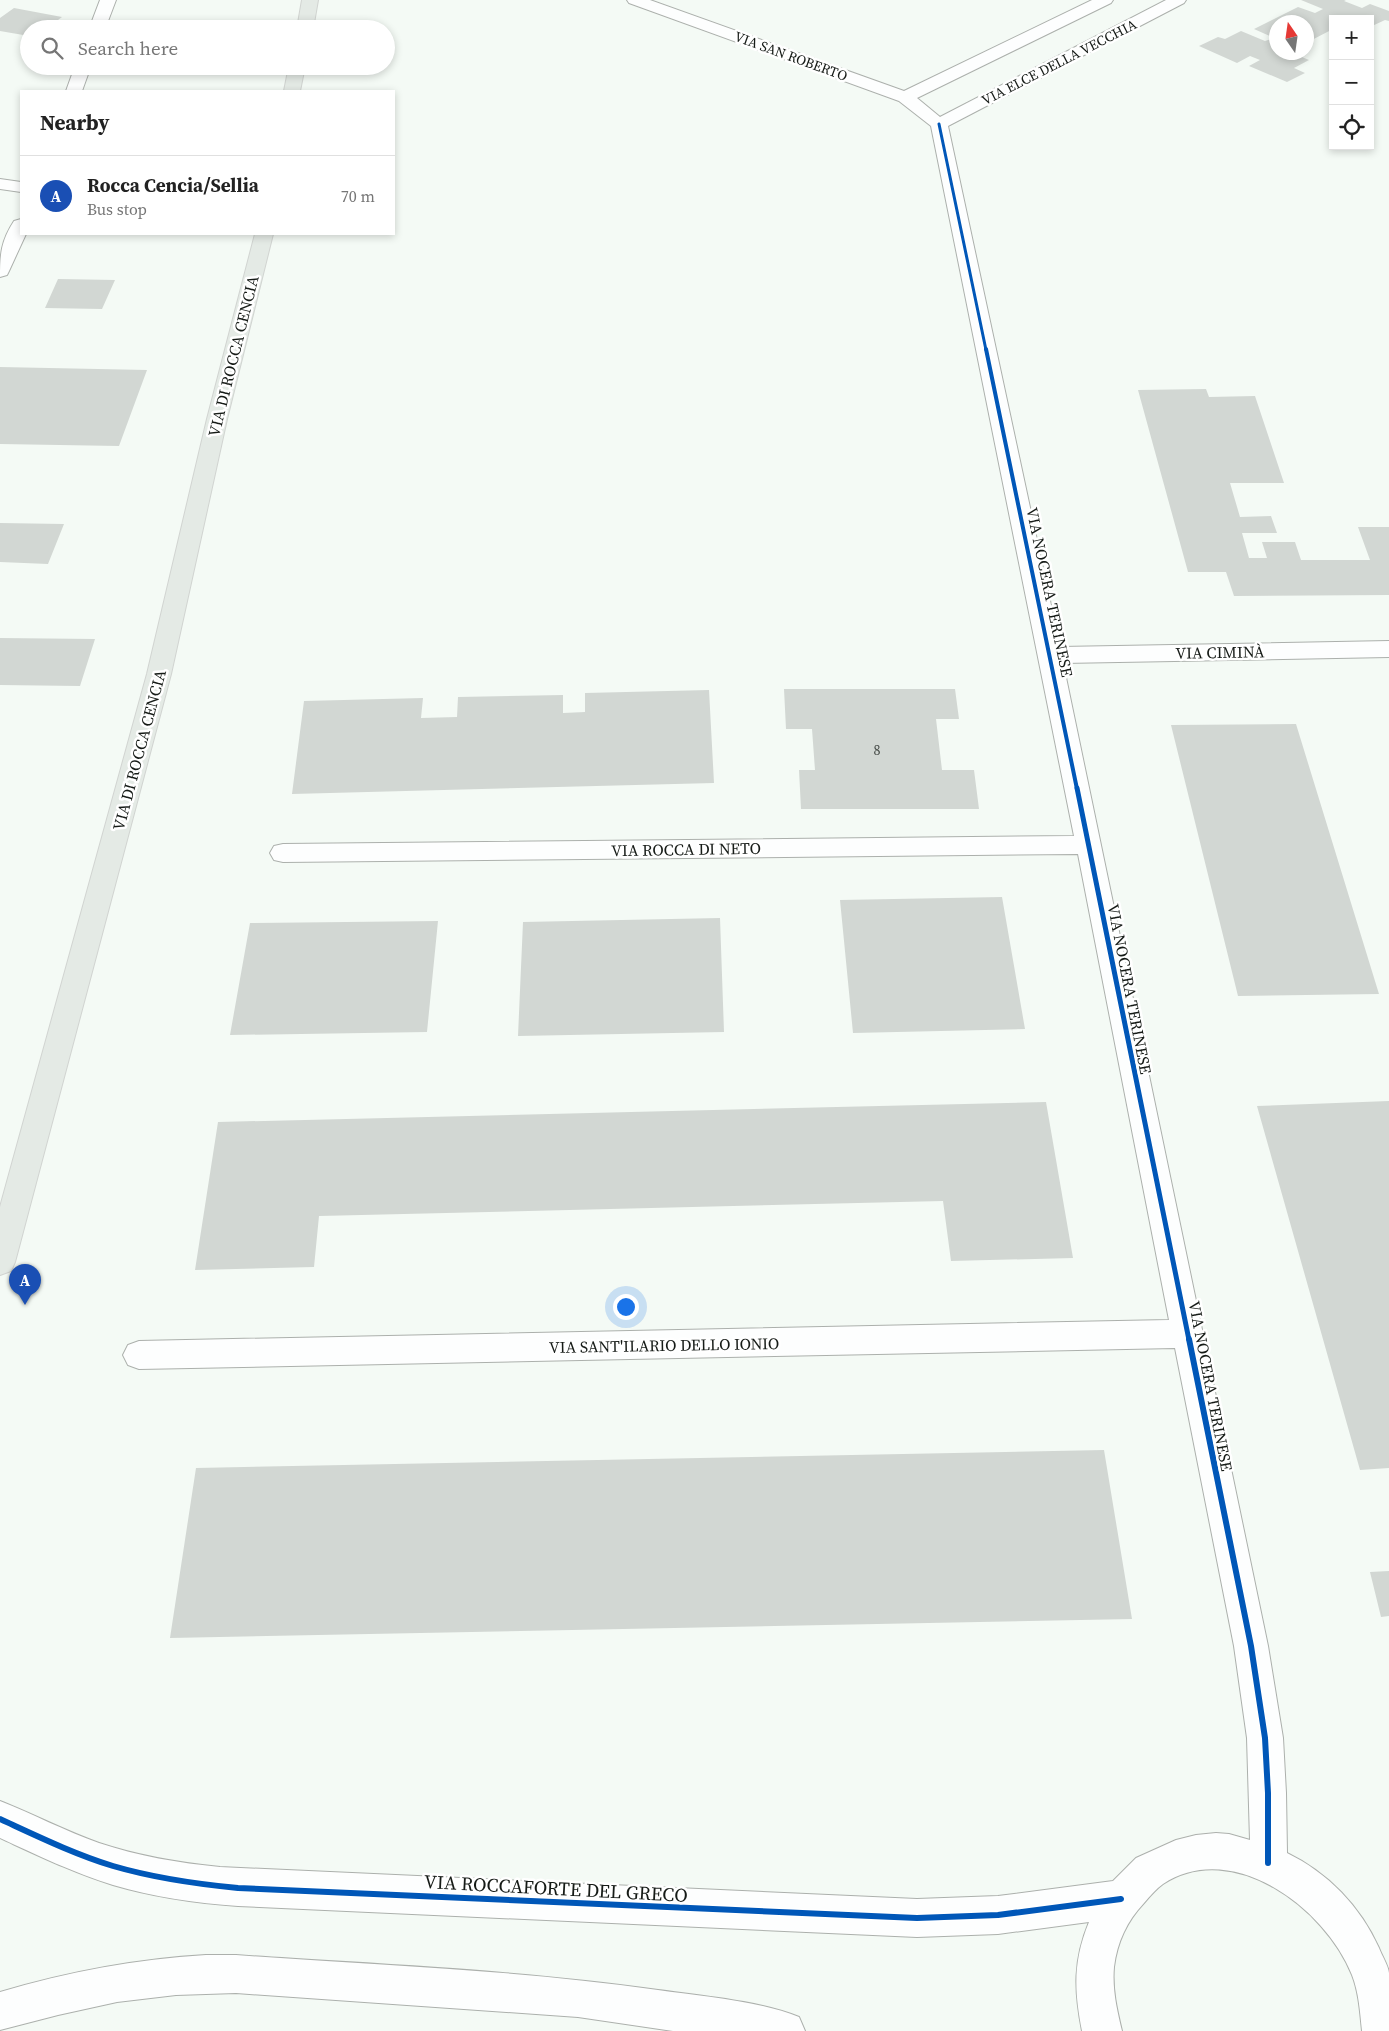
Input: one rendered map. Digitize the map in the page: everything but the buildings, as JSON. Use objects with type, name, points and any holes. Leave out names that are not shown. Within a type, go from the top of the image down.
[{"type":"main road","points":[[306,20],[310,0]]},
{"type":"main road","points":[[292,90],[295,75]]},
{"type":"main road","name":"VIA DI ROCCA CENCIA","points":[[0,1262],[159,674],[216,419],[264,235]]},
{"type":"street","points":[[100,20],[108,0]]},
{"type":"street","name":"VIA SAN ROBERTO","points":[[635,0],[905,97],[939,124]]},
{"type":"street","points":[[905,97],[1105,0]]},
{"type":"street","name":"VIA ELCE DELLA VECCHIA","points":[[939,124],[1178,0]]},
{"type":"street","points":[[74,90],[80,75]]},
{"type":"street","name":"VIA NOCERA TERINESE","points":[[939,124],[1089,845],[1257,1686],[1265,1738],[1268,1793],[1268,1863]]},
{"type":"street","points":[[0,184],[20,187]]},
{"type":"street","points":[[0,271],[20,227]]},
{"type":"street","name":"VIA CIMINÀ","points":[[1050,655],[1389,650]]},
{"type":"street","name":"VIA ROCCA DI NETO","points":[[283,853],[1089,845]]},
{"type":"street","name":"VIA SANT'ILARIO DELLO IONIO","points":[[139,1355],[1188,1334]]},
{"type":"street","name":"VIA ROCCAFORTE DEL GRECO","points":[[0,1819],[70,1850],[113,1866],[186,1882],[256,1890],[917,1918],[998,1915],[1121,1899]]},
{"type":"street","points":[[1102,2031],[1095,1997],[1096,1960],[1104,1928],[1121,1899],[1149,1871],[1185,1855],[1226,1852],[1268,1863],[1308,1886],[1342,1920],[1378,1978],[1382,2010],[1382,2031]]},
{"type":"street","points":[[0,2011],[75,1991],[154,1977],[197,1973],[236,1974],[578,1998],[712,2017],[785,2031]]},
{"type":"cycle path","points":[[939,124],[1050,655],[1251,1646],[1265,1738],[1268,1793],[1268,1863]]},
{"type":"cycle path","points":[[0,1819],[70,1850],[130,1871],[166,1879],[238,1888],[917,1918],[998,1915],[1121,1899]]},
{"type":"place","name":"Rocca Cencia/Sellia","points":[[25,1305]]}]
